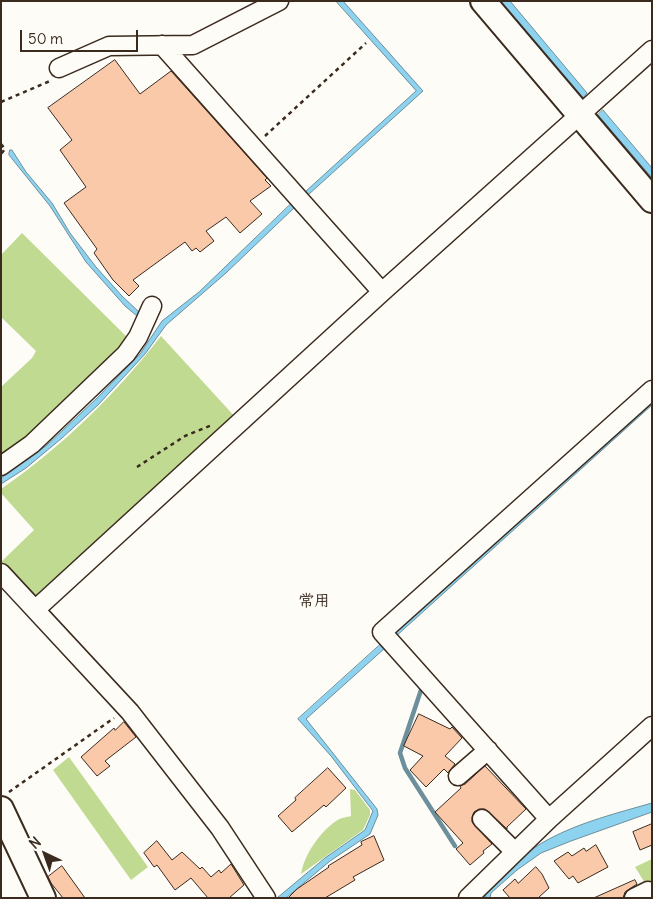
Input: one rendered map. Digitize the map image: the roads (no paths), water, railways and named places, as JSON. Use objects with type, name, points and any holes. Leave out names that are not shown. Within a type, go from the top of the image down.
[{"type":"street","points":[[62,66],[109,46],[194,45],[279,1]]},
{"type":"street","points":[[483,1],[652,200]]},
{"type":"street","points":[[162,45],[382,292]]},
{"type":"street","points":[[36,609],[382,292],[652,50]]},
{"type":"street","points":[[1,466],[32,444],[126,354],[138,337],[152,306]]},
{"type":"street","points":[[549,819],[382,632],[652,390]]},
{"type":"street","points":[[1,573],[127,708],[220,828],[266,898]]},
{"type":"street","points":[[468,898],[549,819],[652,726]]},
{"type":"street","points":[[458,776],[488,750]]},
{"type":"street","points":[[5,800],[43,898]]},
{"type":"street","points":[[482,819],[515,852]]},
{"type":"street","points":[[634,898],[648,891],[652,892]]},
{"type":"water","points":[[336,1],[343,1],[423,91],[308,195],[305,192],[416,91]]},
{"type":"water","points":[[500,1],[510,1],[587,93],[583,98]]},
{"type":"water","points":[[603,110],[652,168],[652,178],[598,115]]},
{"type":"water","points":[[10,150],[12,150],[26,172],[52,203],[70,233],[96,267],[139,312],[137,316],[125,306],[86,262],[50,206],[9,155]]},
{"type":"water","points":[[292,203],[296,206],[226,273],[166,325],[145,354],[98,405],[26,468],[1,484],[1,478],[47,445],[96,399],[140,354],[162,321],[199,292]]},
{"type":"water","points":[[652,399],[652,405],[394,638],[392,635]]},
{"type":"water","points":[[381,644],[385,648],[306,719],[377,809],[378,815],[370,834],[330,861],[286,898],[277,898],[325,858],[365,830],[373,811],[331,756],[298,719]]},
{"type":"water","points":[[652,803],[652,812],[541,853],[517,870],[491,893],[490,898],[485,897],[486,890],[540,844],[586,823]]},
{"type":"waterway","points":[[422,687],[400,753],[405,768],[455,846]]},
{"type":"district","name":"常用","points":[[314,601]]}]
